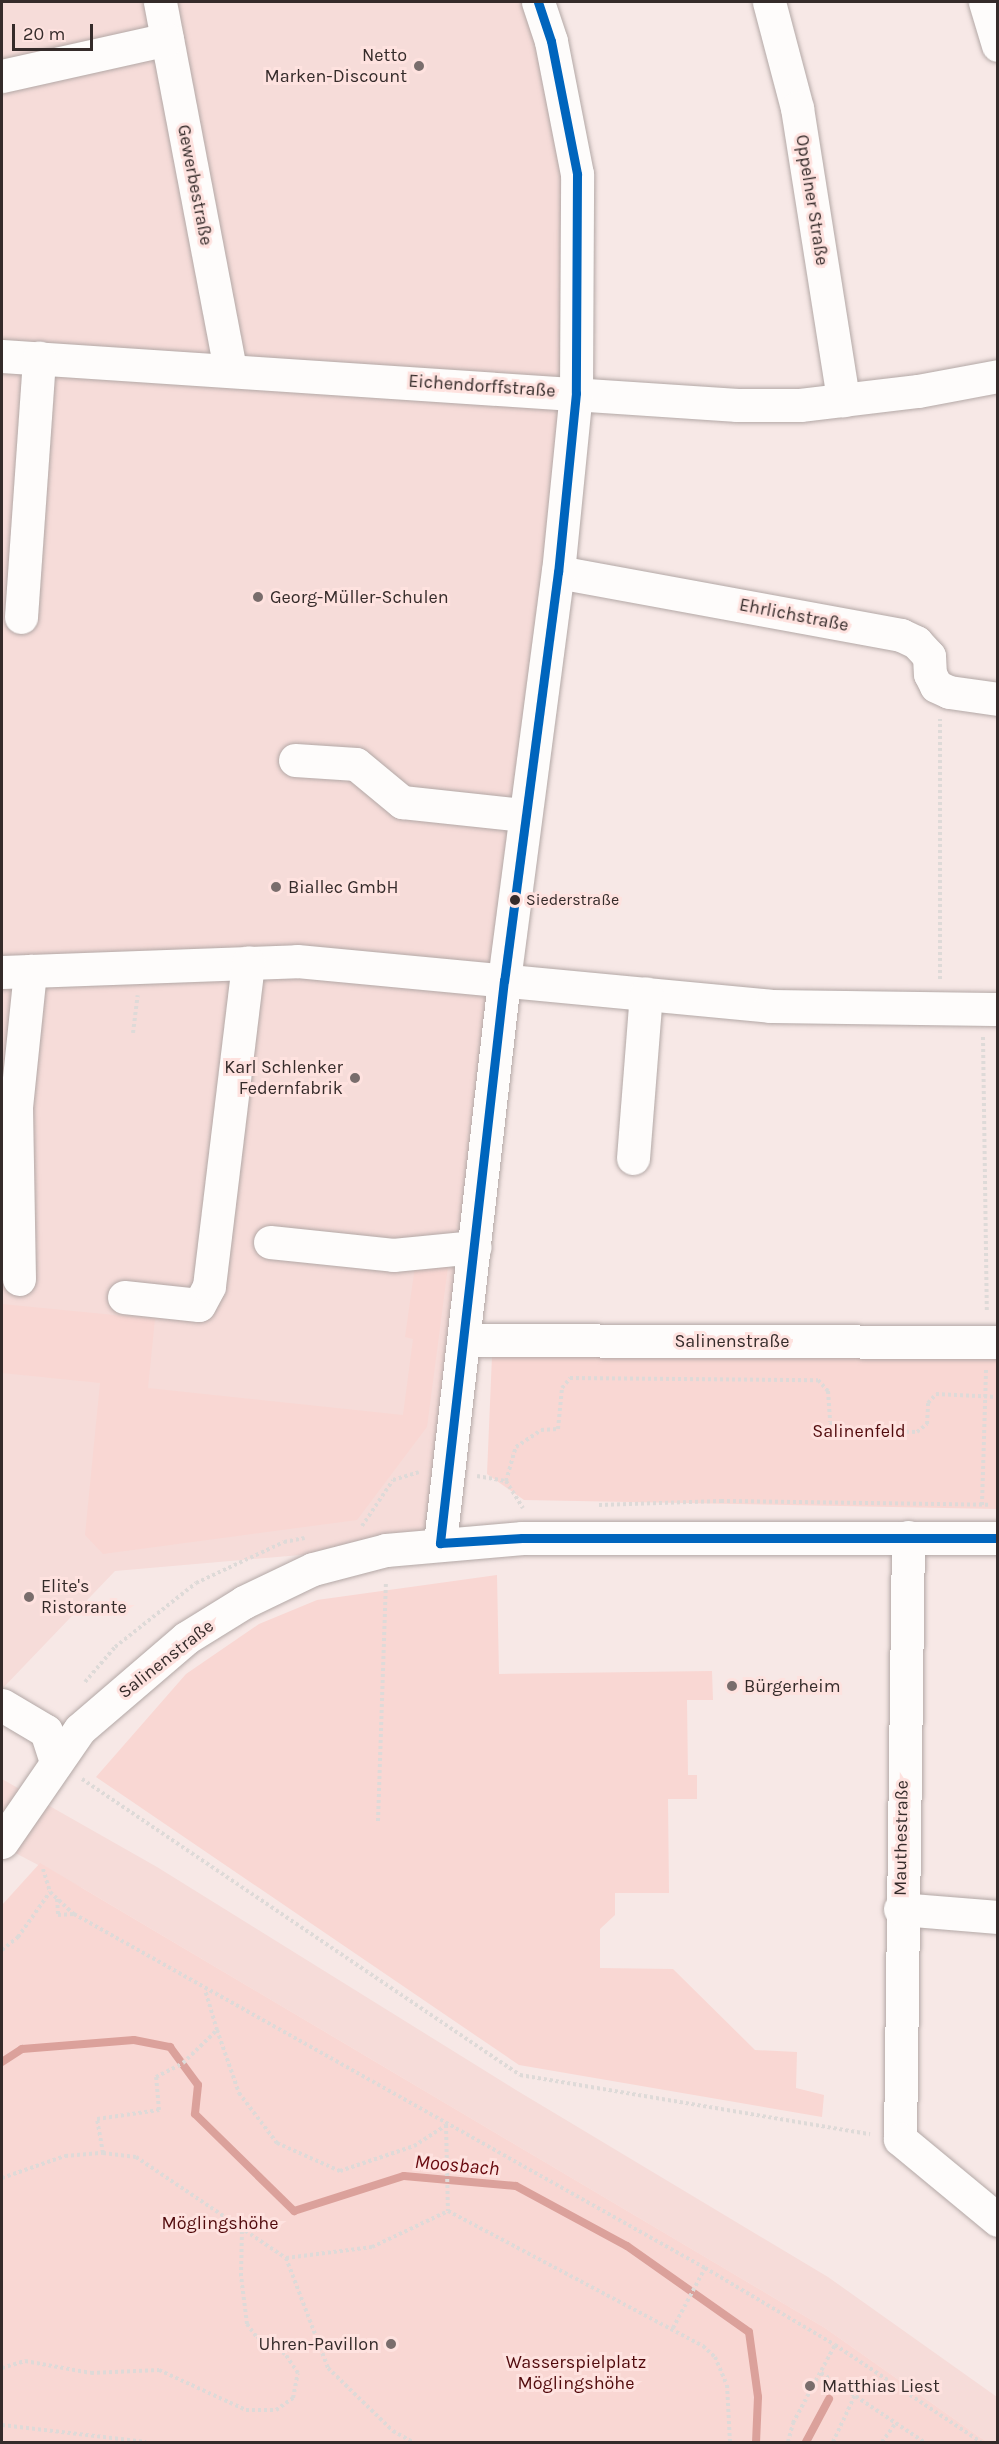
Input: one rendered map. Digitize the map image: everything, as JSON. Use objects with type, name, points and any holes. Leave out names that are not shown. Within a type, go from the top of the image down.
[{"type":"street","name":"Gewerbestraße","points":[[160,2],[230,369]]},
{"type":"street","points":[[440,1543],[446,1475],[466,1340],[524,814],[558,572],[576,393],[577,174],[551,41],[538,2]]},
{"type":"street","name":"Oppelner Straße","points":[[769,2],[797,108],[843,400]]},
{"type":"street","points":[[985,2],[998,45]]},
{"type":"street","points":[[2,76],[167,39]]},
{"type":"street","name":"Eichendorffstraße","points":[[2,356],[230,369],[737,405],[843,400],[998,376]]},
{"type":"street","points":[[21,617],[39,358]]},
{"type":"street","name":"Ehrlichstraße","points":[[558,572],[901,635],[916,642],[929,656],[930,674],[936,686],[949,692],[998,699]]},
{"type":"street","points":[[295,760],[356,764],[402,802],[524,814]]},
{"type":"street","points":[[19,1279],[16,972],[297,961],[770,1006],[990,1009]]},
{"type":"street","points":[[124,1297],[199,1305],[209,1286],[248,962]]},
{"type":"street","points":[[633,1158],[646,994]]},
{"type":"street","points":[[270,1242],[393,1255],[475,1247]]},
{"type":"street","name":"Salinenstraße","points":[[466,1340],[992,1342]]},
{"type":"street","name":"Mauthestraße","points":[[889,2138],[900,1909],[908,1537]]},
{"type":"street","name":"Salinenstraße","points":[[2,1842],[25,1809],[67,1770],[80,1729],[186,1638],[244,1602],[313,1569],[386,1550],[440,1543],[522,1538],[998,1538]]},
{"type":"street","points":[[2,1705],[46,1731],[67,1770]]},
{"type":"street","points":[[900,1909],[998,1917]]},
{"type":"street","points":[[889,2138],[926,2160],[998,2220]]},
{"type":"path","points":[[940,713],[940,1008]]},
{"type":"path","points":[[593,1506],[721,1501],[982,1505],[986,1396],[992,1342],[990,1009]]},
{"type":"path","points":[[506,1481],[516,1448],[541,1430],[558,1429],[561,1388],[570,1378],[818,1380],[828,1391],[830,1422],[840,1430],[917,1432],[927,1424],[928,1403],[936,1394],[998,1397]]},
{"type":"path","points":[[446,1475],[484,1476],[506,1481],[523,1508],[534,1508]]},
{"type":"path","points":[[378,1821],[385,1702],[386,1550]]},
{"type":"path","points":[[67,1770],[520,2075],[889,2138]]},
{"type":"path","points":[[43,1869],[50,1892],[74,1914],[205,1990],[705,2268],[835,2345],[981,2442]]},
{"type":"path","points":[[2,1950],[18,1937],[50,1892]]},
{"type":"path","points":[[57,1899],[58,1915],[74,1914]]},
{"type":"path","points":[[205,1990],[239,2093],[277,2143],[340,2172],[414,2145],[446,2125]]},
{"type":"path","points":[[103,2153],[97,2119],[159,2110],[156,2077],[183,2063],[217,2030]]},
{"type":"path","points":[[446,2125],[448,2211]]},
{"type":"path","points":[[2,2178],[65,2156],[103,2153],[136,2157],[286,2258],[328,2368],[393,2431],[413,2442]]},
{"type":"path","points":[[2,2172],[7,2175]]},
{"type":"path","points":[[286,2258],[372,2247],[448,2211]]},
{"type":"path","points":[[448,2211],[673,2328],[715,2357],[727,2385],[730,2442]]},
{"type":"path","points":[[2,2367],[25,2361],[91,2373],[159,2370],[246,2410],[276,2410],[293,2398],[298,2373],[285,2354],[256,2336],[247,2324],[241,2276],[242,2228]]},
{"type":"path","points":[[673,2328],[705,2268]]},
{"type":"path","points":[[788,2442],[793,2423],[835,2345]]},
{"type":"path","points":[[821,2373],[924,2442]]},
{"type":"path","points":[[833,2442],[855,2396]]},
{"type":"path","points":[[882,2442],[896,2423]]},
{"type":"path","points":[[2,2426],[146,2442]]},
{"type":"shaded area","points":[[2,2],[538,2],[577,174],[576,393],[440,1543],[115,1571],[2,1689]]},
{"type":"shaded area","points":[[2,1779],[157,1867],[516,2090],[828,2277],[997,2397],[997,2442],[987,2442],[825,2328],[84,1889],[2,1846]]},
{"type":"green space","points":[[415,1266],[448,1267],[427,1427],[357,1520],[103,1554],[85,1535],[100,1383],[2,1373],[2,1304],[155,1319],[148,1388],[403,1415],[413,1339],[405,1337]]},
{"type":"green space","name":"Salinenfeld","points":[[492,1356],[997,1357],[997,1509],[524,1500],[487,1474]]},
{"type":"green space","points":[[497,1575],[499,1674],[712,1671],[713,1700],[687,1700],[688,1775],[697,1775],[697,1799],[668,1799],[669,1893],[615,1893],[615,1915],[600,1929],[600,1968],[673,1969],[755,2050],[797,2052],[796,2088],[824,2095],[822,2117],[519,2065],[96,1777],[186,1674],[259,1624],[317,1600]]},
{"type":"green space","name":"Möglingshöhe","points":[[40,1863],[825,2328],[987,2442],[2,2442],[2,1905]]},
{"type":"waterway","name":"Moosbach","points":[[2,2062],[22,2049],[134,2040],[170,2047],[198,2085],[195,2114],[294,2211],[404,2176],[516,2186],[627,2246],[749,2332],[758,2397],[756,2442]]},
{"type":"waterway","points":[[806,2442],[829,2399]]},
{"type":"transit line","points":[[538,2],[551,41],[577,174],[576,393],[558,572],[504,980],[440,1543],[522,1538],[998,1538]]},
{"type":"place","name":"Netto Marken-Discount","points":[[419,66]]},
{"type":"place","name":"Georg-Müller-Schulen","points":[[258,597]]},
{"type":"place","name":"Biallec GmbH","points":[[276,887]]},
{"type":"place","name":"Siederstraße","points":[[515,900]]},
{"type":"place","name":"Karl Schlenker Federnfabrik","points":[[355,1078]]},
{"type":"place","name":"Elite's Ristorante","points":[[29,1597]]},
{"type":"place","name":"Bürgerheim","points":[[732,1686]]},
{"type":"place","name":"Uhren-Pavillon","points":[[391,2344]]},
{"type":"place","name":"Matthias Liest","points":[[810,2386]]},
{"type":"park label","name":"Wasserspielplatz Möglingshöhe","points":[[576,2373]]}]
